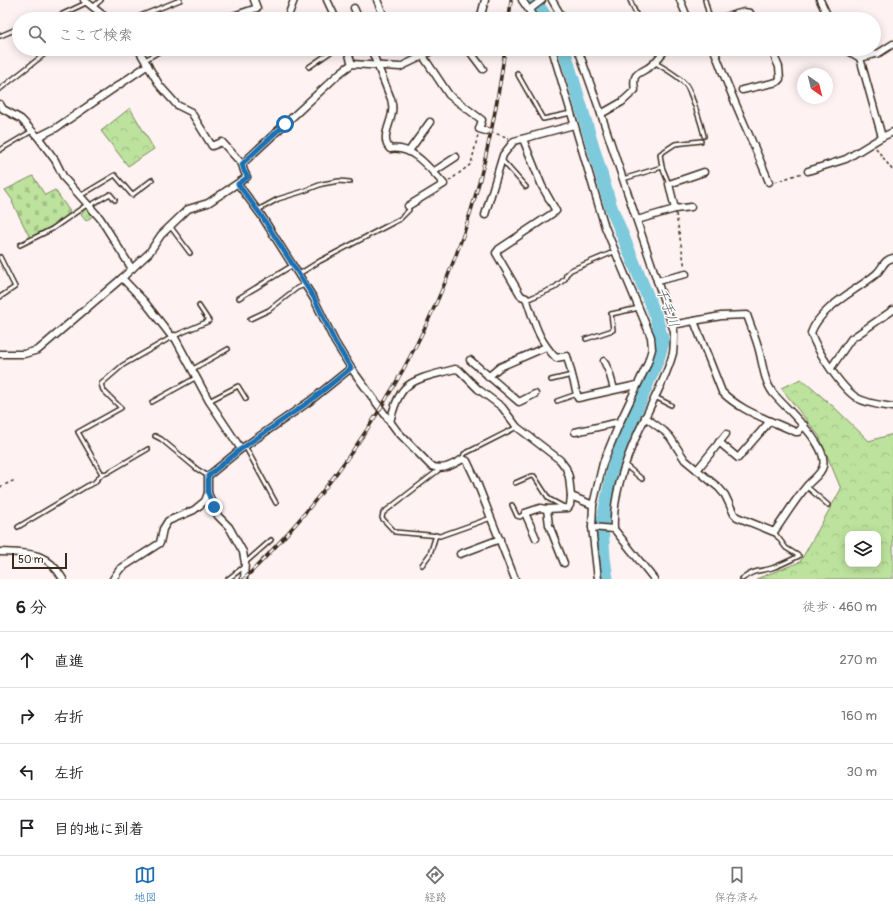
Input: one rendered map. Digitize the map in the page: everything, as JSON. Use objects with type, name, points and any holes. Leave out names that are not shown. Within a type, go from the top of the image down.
[{"type":"street","points":[[245,12],[257,8],[254,0]]},
{"type":"street","points":[[289,12],[294,0]]},
{"type":"street","points":[[328,0],[333,12]]},
{"type":"street","points":[[377,0],[382,12]]},
{"type":"street","points":[[482,12],[485,0]]},
{"type":"street","points":[[522,0],[532,12]]},
{"type":"street","points":[[530,9],[542,0]]},
{"type":"street","points":[[552,0],[559,12]]},
{"type":"street","points":[[680,0],[685,12]]},
{"type":"street","points":[[820,0],[826,12]]},
{"type":"street","points":[[86,1],[99,12]]},
{"type":"street","points":[[354,8],[356,12]]},
{"type":"street","points":[[881,52],[893,44]]},
{"type":"street","points":[[0,354],[24,354],[38,350],[149,253],[161,235],[188,209],[208,203],[248,177],[242,164],[222,142],[212,146],[191,112],[177,105],[160,86],[142,56]]},
{"type":"street","points":[[349,56],[352,64]]},
{"type":"street","points":[[374,56],[392,105],[392,113],[386,132],[387,145],[390,149],[400,148],[409,151],[444,184],[408,206]]},
{"type":"street","points":[[242,164],[341,72],[352,64],[378,67],[400,67],[423,56],[449,95],[482,120],[482,130]]},
{"type":"street","points":[[473,56],[482,69]]},
{"type":"street","points":[[554,56],[605,227],[651,337],[652,350],[647,365],[620,422],[603,463],[593,505],[593,527],[598,579]]},
{"type":"street","points":[[580,56],[658,280],[674,331],[673,351],[666,377],[645,417],[625,465],[613,516],[612,528],[654,579]]},
{"type":"street","points":[[601,114],[622,102],[635,90],[633,81],[636,75],[660,56]]},
{"type":"street","points":[[717,56],[769,182]]},
{"type":"street","points":[[742,90],[776,82],[780,79],[779,67],[774,56]]},
{"type":"street","points":[[857,56],[860,58],[882,137]]},
{"type":"street","points":[[860,58],[868,56]]},
{"type":"street","points":[[38,138],[56,128],[146,63]]},
{"type":"street","points":[[1,108],[21,119],[38,138],[55,160],[64,178],[100,218],[132,268]]},
{"type":"street","points":[[409,151],[430,122]]},
{"type":"street","points":[[485,215],[501,159],[514,141],[574,125]]},
{"type":"street","points":[[808,171],[846,159],[893,132]]},
{"type":"street","points":[[523,139],[542,186],[556,211],[499,249],[496,253],[521,296],[526,298],[536,330],[546,347],[556,358],[567,356],[578,398],[637,385]]},
{"type":"street","points":[[433,172],[456,157]]},
{"type":"street","points":[[675,209],[669,184],[704,172]]},
{"type":"street","points":[[238,184],[258,210],[314,298],[335,342],[351,368],[397,431],[431,466],[443,469],[462,459],[467,461],[515,578]]},
{"type":"street","points":[[637,220],[675,209],[690,207]]},
{"type":"street","points":[[893,258],[885,261],[877,273],[828,310],[813,326],[811,333],[830,368],[846,388],[857,398],[870,403],[893,407]]},
{"type":"street","points":[[658,280],[686,274]]},
{"type":"street","points":[[122,278],[144,301],[173,337],[193,369],[209,401],[243,448]]},
{"type":"street","points":[[830,368],[852,339],[893,310]]},
{"type":"street","points":[[645,417],[667,434],[683,454],[685,460],[719,488],[725,495],[737,517],[774,532],[806,486],[817,476],[823,467],[824,457],[814,440],[804,426],[767,384],[759,348],[747,315],[721,316],[672,325]]},
{"type":"street","points":[[694,321],[722,392],[728,398],[747,411],[796,432],[804,426]]},
{"type":"street","points":[[488,377],[500,367],[546,347]]},
{"type":"street","points":[[470,360],[519,402],[534,394]]},
{"type":"street","points":[[604,361],[610,372],[614,389]]},
{"type":"street","points":[[113,579],[120,569],[160,543],[163,529],[168,521],[194,510],[205,501],[208,493],[208,476],[243,448],[310,401],[351,368]]},
{"type":"street","points":[[390,422],[395,404],[405,388],[423,378],[455,369],[459,370],[478,389],[502,408],[517,427],[560,460],[566,468],[569,477],[571,496],[570,506],[568,508],[540,508],[525,513],[536,538]]},
{"type":"street","points":[[719,442],[738,458],[770,421]]},
{"type":"street","points":[[575,432],[620,422]]},
{"type":"street","points":[[697,470],[726,434]]},
{"type":"street","points":[[208,493],[218,516],[228,527],[243,552],[245,565],[244,579]]},
{"type":"street","points":[[571,496],[593,505]]},
{"type":"street","points":[[547,509],[550,524],[564,563]]},
{"type":"street","points":[[593,527],[612,528]]},
{"type":"street","points":[[460,554],[500,539]]},
{"type":"street","points":[[0,552],[32,554],[45,558],[59,571],[63,579]]},
{"type":"lane","points":[[93,7],[101,0]]},
{"type":"lane","points":[[150,12],[180,0]]},
{"type":"lane","points":[[630,0],[635,12]]},
{"type":"lane","points":[[705,0],[708,12]]},
{"type":"lane","points":[[65,12],[86,1]]},
{"type":"lane","points":[[0,36],[12,31]]},
{"type":"lane","points":[[0,89],[42,56]]},
{"type":"lane","points":[[146,63],[155,56]]},
{"type":"lane","points":[[309,67],[325,56]]},
{"type":"lane","points":[[654,62],[673,74],[686,85],[702,126],[704,136]]},
{"type":"lane","points":[[517,73],[543,120],[571,113]]},
{"type":"lane","points":[[0,150],[32,131]]},
{"type":"lane","points":[[669,184],[662,167],[660,154],[675,144],[701,141]]},
{"type":"lane","points":[[501,159],[526,187]]},
{"type":"lane","points":[[623,179],[662,167]]},
{"type":"lane","points":[[80,196],[115,175],[132,195],[152,180]]},
{"type":"lane","points":[[258,210],[278,199],[322,184],[339,181],[350,182]]},
{"type":"lane","points":[[20,245],[52,229],[88,205],[110,194],[115,200]]},
{"type":"lane","points":[[298,275],[320,261],[400,219],[409,210],[408,206]]},
{"type":"lane","points":[[170,226],[190,253]]},
{"type":"lane","points":[[526,300],[554,288],[565,279],[566,275],[571,270],[616,251]]},
{"type":"lane","points":[[0,257],[15,287],[0,296]]},
{"type":"lane","points":[[239,298],[293,265]]},
{"type":"lane","points":[[250,319],[268,310],[298,288],[305,285]]},
{"type":"lane","points":[[102,474],[78,432],[121,408],[103,390],[101,384],[123,365],[173,337],[209,321],[199,306]]},
{"type":"lane","points":[[586,340],[613,330],[611,314],[639,308]]},
{"type":"lane","points":[[193,369],[228,349]]},
{"type":"lane","points":[[551,380],[572,375]]},
{"type":"lane","points":[[152,402],[197,377]]},
{"type":"lane","points":[[209,401],[238,386],[246,399]]},
{"type":"lane","points":[[557,401],[577,394]]},
{"type":"lane","points":[[655,397],[671,405]]},
{"type":"lane","points":[[462,459],[464,454],[517,427]]},
{"type":"lane","points":[[155,436],[161,438],[191,464],[208,476]]},
{"type":"lane","points":[[243,448],[276,504]]},
{"type":"lane","points":[[18,527],[94,483],[102,474],[107,473],[148,449]]},
{"type":"lane","points":[[625,465],[642,480]]},
{"type":"lane","points":[[440,469],[383,513],[382,518],[395,532],[440,536],[491,518]]},
{"type":"lane","points":[[515,483],[534,476],[549,499],[568,508]]},
{"type":"lane","points":[[806,486],[828,505]]},
{"type":"lane","points":[[512,505],[517,516],[520,517],[525,513]]},
{"type":"lane","points":[[742,579],[748,574],[758,570],[771,568],[799,556],[786,548],[774,532]]},
{"type":"lane","points":[[422,565],[430,554],[436,535]]},
{"type":"lane","points":[[228,579],[271,540]]},
{"type":"path","points":[[444,184],[471,164],[482,130],[506,136],[514,141]]},
{"type":"path","points":[[873,143],[893,171]]},
{"type":"path","points":[[769,182],[779,182],[808,171]]},
{"type":"path","points":[[675,209],[686,274]]},
{"type":"path","points":[[0,487],[16,480]]},
{"type":"green space","points":[[130,108],[154,149],[128,166],[101,131]]},
{"type":"green space","points":[[33,176],[45,195],[55,190],[71,213],[52,226],[30,238],[12,202],[13,201],[5,190]]},
{"type":"green space","points":[[87,206],[94,215],[86,221],[81,215]]},
{"type":"green space","points":[[801,379],[834,407],[869,441],[893,434],[893,579],[756,579],[800,562],[841,489],[819,436],[781,388]]},
{"type":"waterway","name":"千手川","points":[[535,0],[543,12]]},
{"type":"waterway","name":"千手川","points":[[566,56],[611,207],[656,317],[663,342],[658,359],[615,460],[602,525],[607,579]]},
{"type":"railway","points":[[510,12],[511,0]]},
{"type":"railway","points":[[244,579],[278,544],[340,469],[368,429],[417,344],[456,255],[473,205],[492,127],[504,56]]},
{"type":"route","points":[[214,507],[208,493],[208,476],[241,449],[310,401],[351,368],[335,342],[314,298],[261,215],[238,184],[248,177],[242,164],[285,124]]}]
